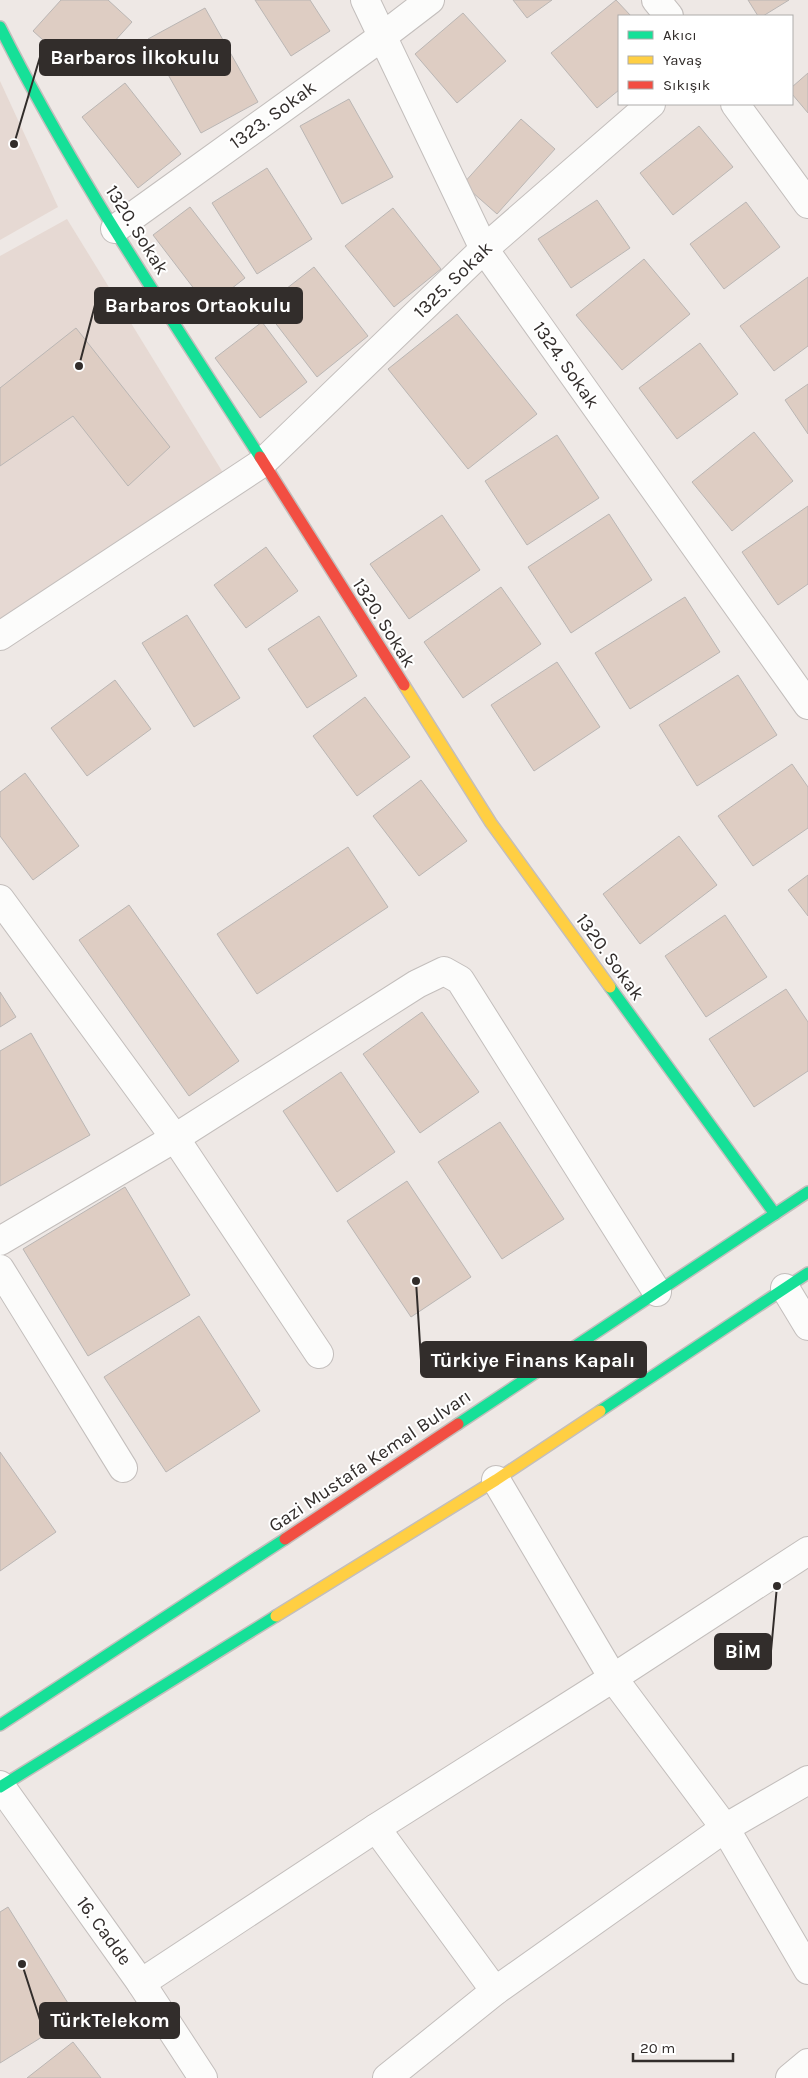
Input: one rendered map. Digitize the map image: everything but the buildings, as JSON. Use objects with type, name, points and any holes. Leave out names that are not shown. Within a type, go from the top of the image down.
[{"type":"main road","name":"1320. Sokak","points":[[0,27],[28,83],[115,229],[491,823],[775,1214]]},
{"type":"main road","name":"Gazi Mustafa Kemal Bulvarı","points":[[0,1725],[808,1192]]},
{"type":"main road","points":[[0,1787],[496,1480],[808,1273]]},
{"type":"street","name":"1324. Sokak","points":[[365,0],[484,249],[808,705]]},
{"type":"street","name":"1323. Sokak","points":[[115,229],[430,0]]},
{"type":"street","points":[[656,0],[668,15]]},
{"type":"street","name":"1325. Sokak","points":[[0,636],[262,463],[484,249],[650,105]]},
{"type":"street","points":[[735,105],[808,204]]},
{"type":"street","points":[[0,899],[175,1138],[319,1354]]},
{"type":"street","points":[[0,1241],[175,1138],[418,984],[444,971],[460,980],[657,1292]]},
{"type":"street","points":[[0,1269],[123,1468]]},
{"type":"street","points":[[785,1288],[808,1326]]},
{"type":"street","points":[[496,1480],[614,1678],[725,1828],[808,1970]]},
{"type":"street","points":[[141,1983],[376,1828],[614,1678],[808,1551]]},
{"type":"street","points":[[388,2078],[495,1991],[725,1828],[808,1780]]},
{"type":"street","name":"16. Cadde","points":[[0,1787],[141,1983],[202,2077]]},
{"type":"street","points":[[376,1828],[495,1991]]},
{"type":"street","points":[[790,2078],[808,2063]]},
{"type":"shaded area","points":[[0,81],[58,207],[0,240]]},
{"type":"shaded area","points":[[67,219],[225,476],[0,622],[0,256]]},
{"type":"traffic: fast","points":[[0,27],[29,83],[91,192],[260,457]]},
{"type":"traffic: fast","points":[[610,987],[775,1214]]},
{"type":"traffic: fast","points":[[458,1424],[808,1192]]},
{"type":"traffic: fast","points":[[600,1411],[808,1273]]},
{"type":"traffic: fast","points":[[0,1725],[285,1539]]},
{"type":"traffic: fast","points":[[0,1787],[276,1616]]},
{"type":"traffic: slow","points":[[404,685],[491,823],[610,987]]},
{"type":"traffic: slow","points":[[276,1616],[496,1480],[600,1411]]},
{"type":"traffic: jam","points":[[260,457],[404,685]]},
{"type":"traffic: jam","points":[[285,1539],[458,1424]]},
{"type":"place","name":"Barbaros İlkokulu","points":[[14,144]]},
{"type":"place","name":"Barbaros Ortaokulu","points":[[79,366]]},
{"type":"place","name":"Türkiye Finans Kapalı","points":[[416,1281]]},
{"type":"place","name":"BİM","points":[[777,1586]]},
{"type":"place","name":"TürkTelekom","points":[[22,1964]]}]
